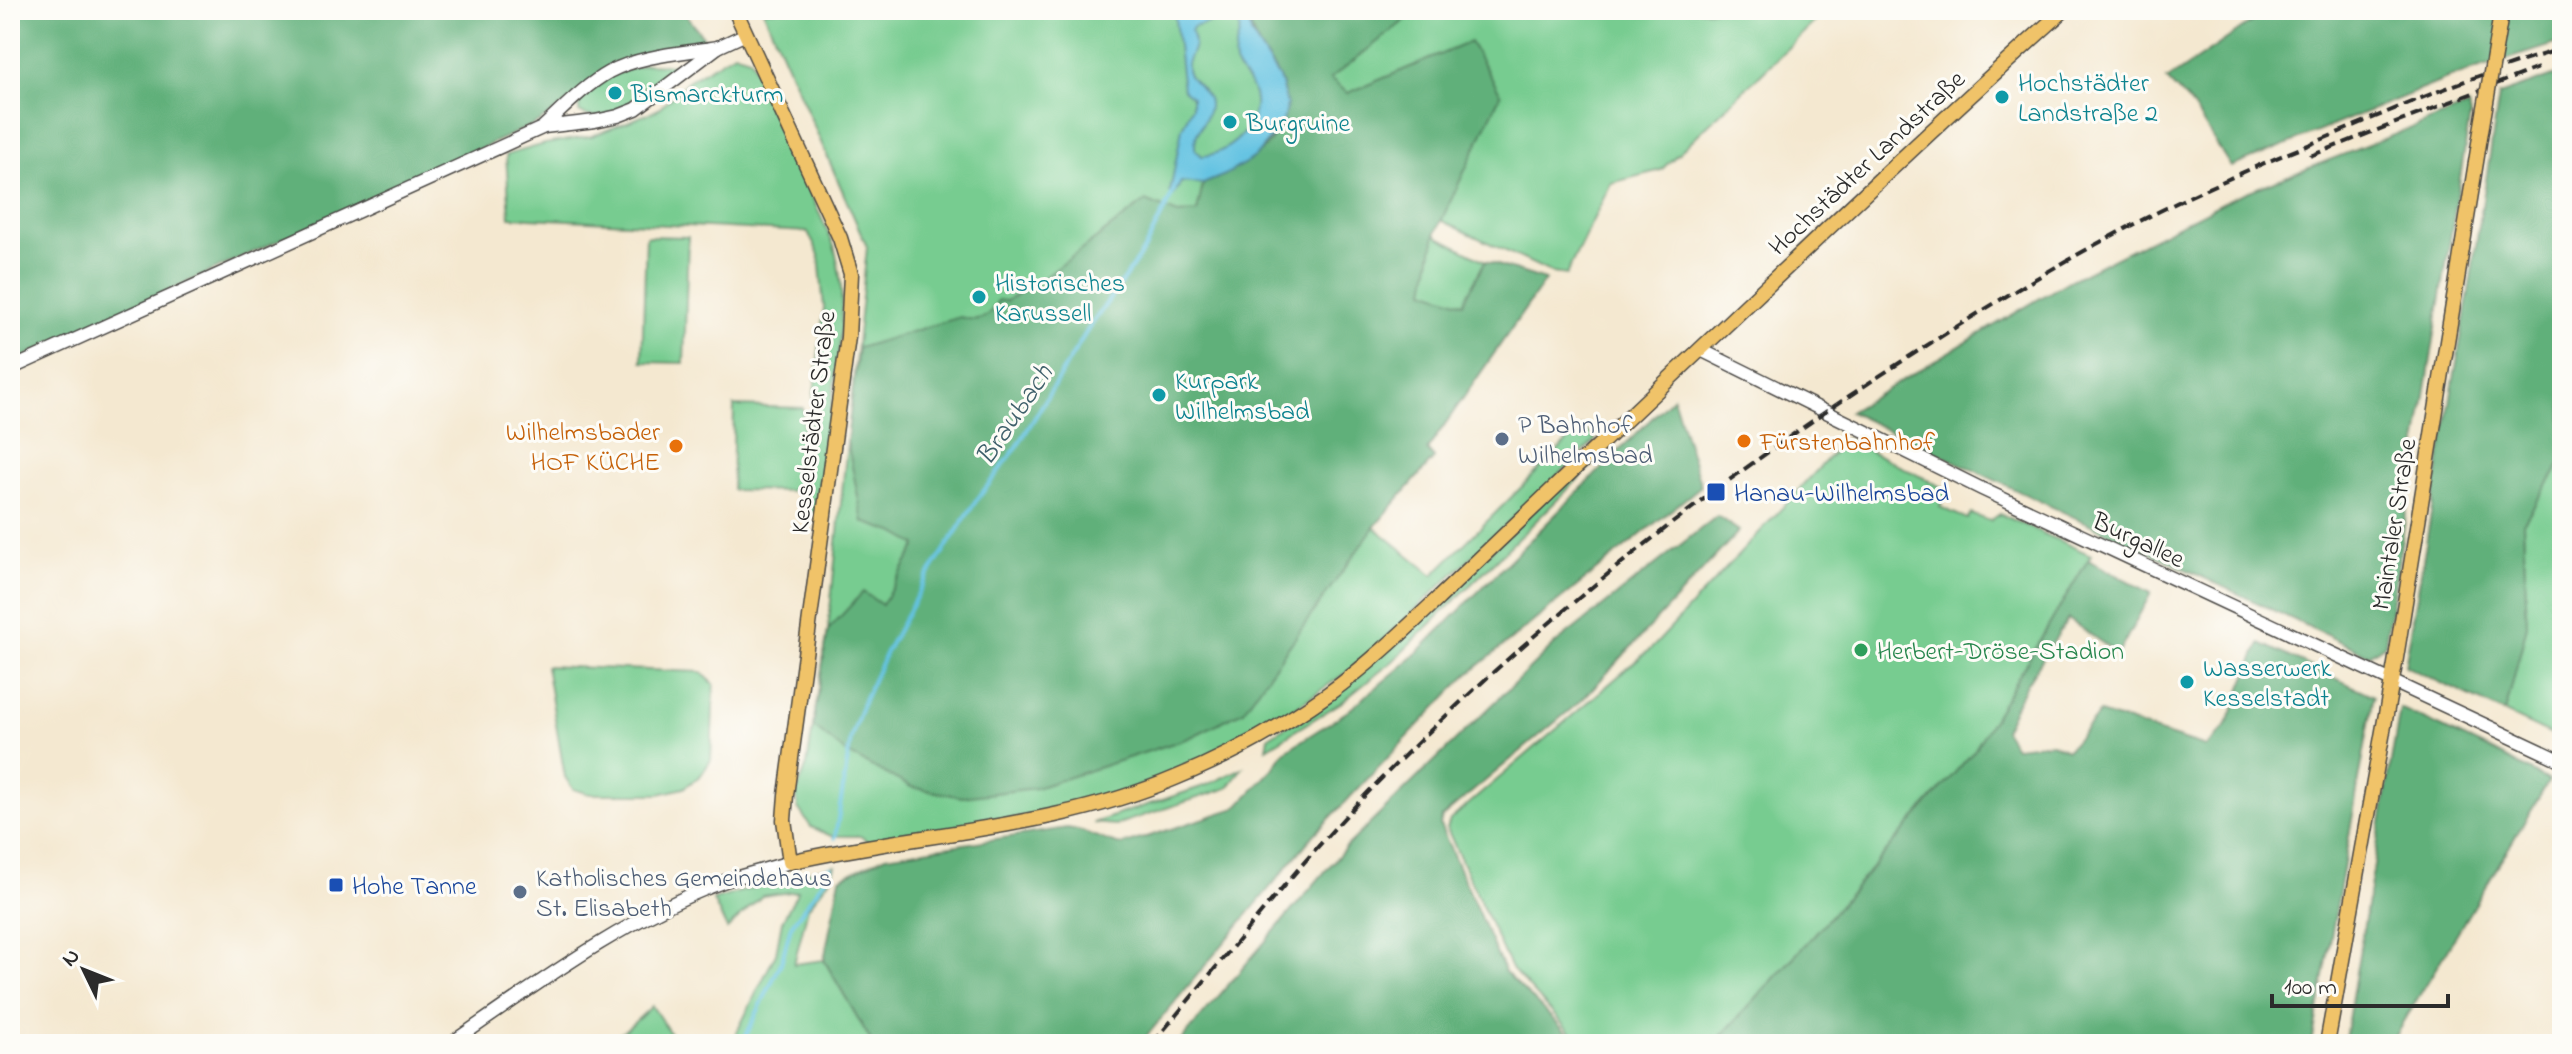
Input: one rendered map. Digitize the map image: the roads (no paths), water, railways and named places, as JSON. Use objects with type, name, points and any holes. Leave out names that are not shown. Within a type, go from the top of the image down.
[{"type":"main road","name":"Kesselstädter Straße","points":[[735,10],[840,238],[851,274],[848,337],[786,795],[784,820],[790,862]]},
{"type":"main road","name":"Hochstädter Landstraße","points":[[790,862],[1078,811],[1163,784],[1264,735],[1306,709],[1357,672],[2064,10]]},
{"type":"main road","name":"Maintaler Straße","points":[[2327,1044],[2392,681],[2501,15]]},
{"type":"street","points":[[10,369],[542,128],[595,121],[636,109],[718,47],[746,34]]},
{"type":"street","points":[[542,128],[594,82],[610,72],[644,60],[718,47]]},
{"type":"street","name":"Burgallee","points":[[1701,350],[1982,489],[2562,761]]},
{"type":"street","points":[[450,1044],[563,966],[635,924],[725,881],[790,862]]},
{"type":"water","points":[[1174,10],[1247,10],[1251,34],[1279,78],[1287,104],[1282,124],[1255,157],[1203,184],[1181,182],[1174,195],[1170,192],[1182,128],[1192,107],[1192,97],[1183,90]],"holes":[[[1232,16],[1237,20],[1240,31],[1235,63],[1252,89],[1254,112],[1250,123],[1234,142],[1213,154],[1202,156],[1195,149],[1195,142],[1208,112],[1209,101],[1187,71],[1194,44],[1191,31],[1193,27]]]},
{"type":"waterway","name":"Braubach","points":[[835,838],[851,738],[886,652],[926,579],[976,501],[1017,447],[1087,331],[1144,250],[1174,191]]},
{"type":"waterway","name":"Braubach","points":[[742,1044],[781,963],[791,926],[829,873],[830,867]]},
{"type":"railway","points":[[1152,1044],[1273,898],[1401,759],[1524,645],[1588,591],[1718,488],[1786,439],[1999,301],[2148,217],[2250,169],[2411,102],[2562,49]]},
{"type":"railway","points":[[2310,156],[2538,68]]},
{"type":"place","name":"Bismarckturm","points":[[615,93]]},
{"type":"place","name":"Hochstädter Landstraße 2","points":[[2002,97]]},
{"type":"place","name":"Burgruine","points":[[1230,122]]},
{"type":"place","name":"Historisches Karussell","points":[[979,297]]},
{"type":"place","name":"Kurpark Wilhelmsbad","points":[[1159,395]]},
{"type":"place","name":"P Bahnhof Wilhelmsbad","points":[[1502,439]]},
{"type":"place","name":"Fürstenbahnhof","points":[[1744,441]]},
{"type":"place","name":"Wilhelmsbader HOF KÜCHE","points":[[676,446]]},
{"type":"place","name":"Hanau-Wilhelmsbad","points":[[1716,492]]},
{"type":"place","name":"Herbert-Dröse-Stadion","points":[[1861,650]]},
{"type":"place","name":"Wasserwerk Kesselstadt","points":[[2187,682]]},
{"type":"place","name":"Hohe Tanne","points":[[336,885]]},
{"type":"place","name":"Katholisches Gemeindehaus St. Elisabeth","points":[[520,892]]}]
